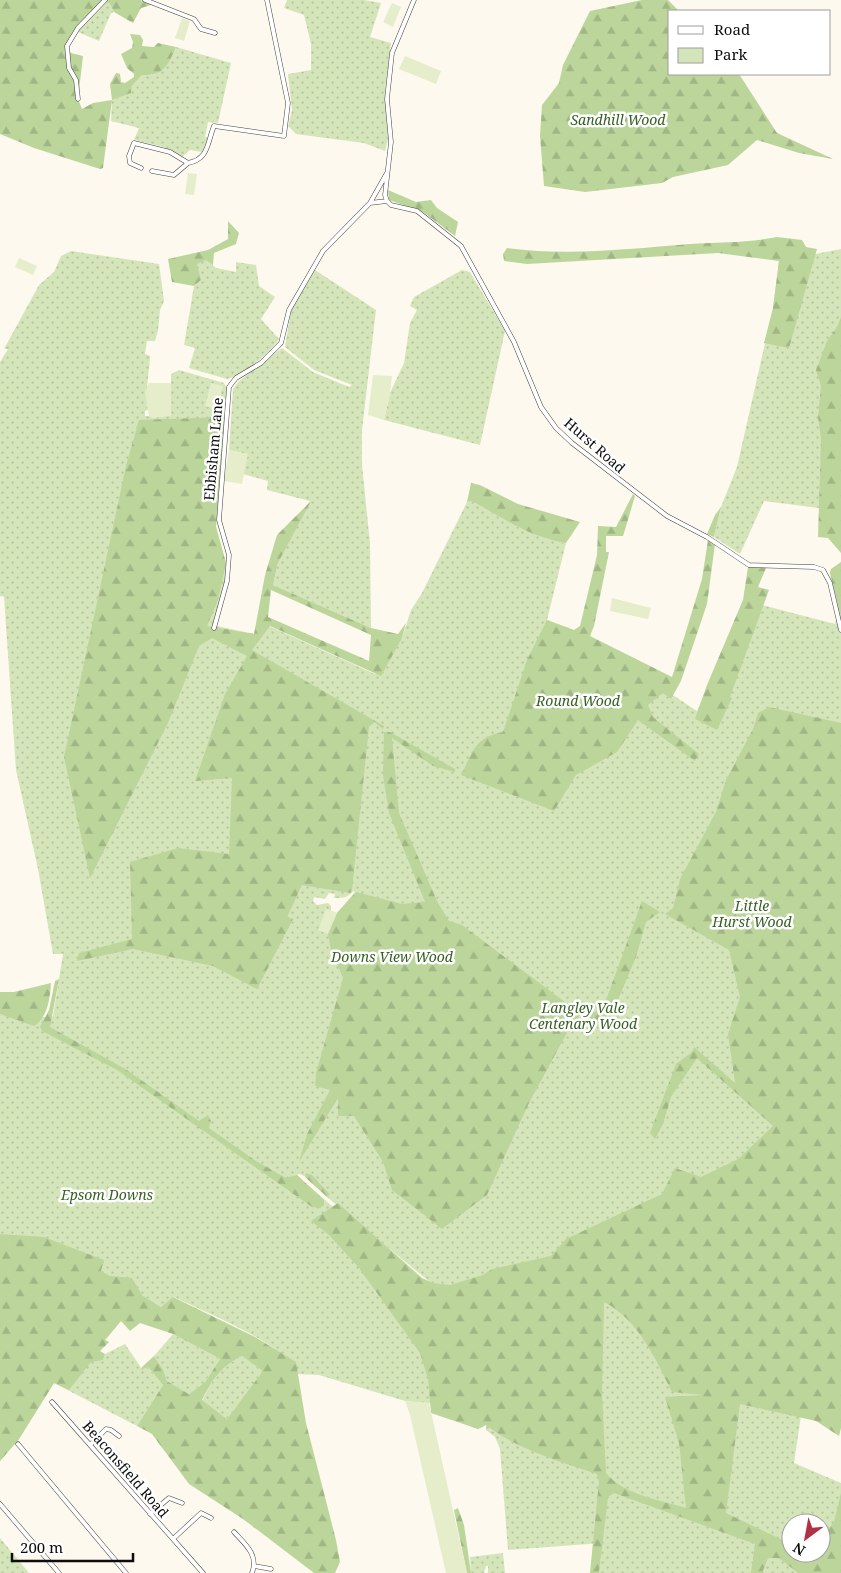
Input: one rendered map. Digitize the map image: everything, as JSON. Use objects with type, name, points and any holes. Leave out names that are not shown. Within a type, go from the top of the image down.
[{"type":"street","points":[[78,99],[76,80],[68,68],[67,46],[78,28],[105,0]]},
{"type":"street","points":[[145,0],[194,19],[201,29],[215,33]]},
{"type":"street","points":[[152,171],[174,175],[188,163],[195,162],[207,152],[213,127],[215,126],[284,136],[288,103],[266,0]]},
{"type":"street","name":"Ebbisham Lane","points":[[387,201],[385,195],[391,142],[387,99],[392,53],[414,0]]},
{"type":"street","points":[[141,168],[130,163],[131,145],[134,143],[170,152],[188,163]]},
{"type":"street","name":"Ebbisham Lane","points":[[214,628],[227,581],[229,556],[219,520],[229,387],[236,378],[261,363],[281,343],[289,310],[323,251],[370,203],[387,173]]},
{"type":"street","points":[[375,196],[385,195]]},
{"type":"street","points":[[370,203],[387,201]]},
{"type":"street","name":"Hurst Road","points":[[387,201],[391,205],[417,211],[461,246],[514,342],[541,407],[556,428],[667,516],[707,537],[749,565],[823,570],[830,583],[841,630]]},
{"type":"street","name":"Beaconsfield Road","points":[[52,1402],[203,1573]]},
{"type":"street","points":[[90,1445],[106,1429],[111,1430],[118,1436]]},
{"type":"street","points":[[18,1444],[126,1573]]},
{"type":"street","points":[[167,1493],[169,1498]]},
{"type":"street","points":[[150,1514],[169,1498]]},
{"type":"street","points":[[169,1498],[182,1503]]},
{"type":"street","points":[[0,1504],[59,1573]]},
{"type":"street","points":[[173,1539],[201,1513],[211,1518]]},
{"type":"street","points":[[234,1532],[252,1553],[254,1566],[252,1573]]},
{"type":"street","points":[[254,1566],[271,1569]]},
{"type":"green space","points":[[0,0],[141,0],[151,5],[141,8],[133,23],[114,12],[109,3],[103,2],[78,28],[67,46],[71,53],[83,56],[78,99],[82,109],[93,103],[112,100],[103,168],[100,169],[34,148],[0,134]]},
{"type":"green space","points":[[287,0],[364,0],[381,3],[370,37],[391,43],[385,92],[388,139],[385,151],[364,143],[296,134],[288,126],[292,110],[288,74],[311,70],[311,44],[304,15],[284,8]]},
{"type":"green space","name":"Sandhill Wood","points":[[642,0],[668,0],[678,10],[668,10],[668,75],[740,75],[777,133],[833,159],[799,153],[757,140],[728,165],[673,177],[662,183],[585,192],[544,186],[540,136],[542,105],[559,83],[563,65],[590,11]]},
{"type":"green space","points":[[103,2],[109,3],[114,12],[111,13],[99,41],[78,32],[78,28]]},
{"type":"green space","points":[[392,3],[401,7],[393,27],[383,22]]},
{"type":"green space","points":[[182,18],[190,21],[184,41],[175,38]]},
{"type":"green space","points":[[130,34],[140,35],[143,40],[142,46],[154,47],[158,43],[176,47],[170,60],[160,72],[142,75],[132,86],[131,93],[112,100],[110,84],[116,73],[120,74],[121,82],[125,83],[134,77],[134,74],[127,68],[121,54],[132,48],[133,42]]},
{"type":"green space","points":[[176,47],[231,63],[218,123],[208,122],[205,137],[208,138],[202,152],[190,150],[182,157],[163,147],[134,140],[139,128],[111,121],[112,100],[130,93],[132,86],[142,75],[155,74],[164,68]]},
{"type":"green space","points":[[405,56],[441,71],[436,84],[399,69]]},
{"type":"green space","points":[[188,173],[197,174],[194,195],[185,194]]},
{"type":"green space","points":[[388,190],[416,202],[431,200],[437,208],[458,222],[455,236],[423,212],[389,200]]},
{"type":"green space","points":[[228,221],[239,233],[236,244],[214,253],[213,265],[206,260],[197,264],[201,280],[194,286],[172,282],[168,259],[208,250],[228,239]]},
{"type":"green space","points":[[777,237],[802,240],[806,247],[817,249],[789,348],[764,343],[773,308],[779,261],[718,253],[527,264],[504,261],[503,254],[507,248],[575,252],[744,241]]},
{"type":"green space","points":[[841,249],[841,544],[819,508],[764,501],[740,554],[714,537],[721,507],[737,467],[773,308],[779,261]]},
{"type":"green space","name":"Langley Vale Centenary Wood","points":[[71,251],[159,264],[164,301],[160,310],[155,341],[147,341],[145,354],[150,356],[147,390],[148,410],[145,411],[145,416],[171,416],[171,374],[179,370],[224,383],[227,388],[217,486],[216,527],[226,563],[227,581],[214,627],[217,626],[254,634],[269,626],[375,674],[402,638],[411,610],[422,593],[467,502],[472,501],[529,532],[566,543],[547,620],[574,630],[697,711],[743,600],[835,624],[838,607],[830,573],[831,569],[841,571],[841,1400],[802,1409],[794,1463],[841,1483],[841,1573],[599,1573],[602,1543],[508,1550],[500,1449],[495,1437],[486,1430],[486,1425],[478,1429],[429,1403],[405,1401],[319,1375],[297,1374],[291,1363],[279,1352],[262,1341],[174,1297],[161,1307],[142,1295],[105,1340],[109,1342],[99,1351],[103,1360],[105,1354],[125,1344],[142,1369],[148,1367],[163,1385],[137,1426],[54,1383],[19,1439],[0,1461],[0,1009],[50,1018],[53,1016],[63,954],[53,954],[38,869],[16,770],[4,597],[0,596],[0,362],[8,349],[4,349],[39,285],[54,272],[61,256]],"holes":[[[353,891],[355,892],[337,913],[331,911],[331,906],[328,903],[317,905],[313,901],[314,897],[325,899],[329,893],[335,894],[334,898],[345,897]],[[299,1174],[319,1182],[329,1193],[327,1197],[431,1283],[417,1280],[301,1179],[297,1175]]]},
{"type":"green space","points":[[19,258],[37,266],[33,275],[15,267]]},
{"type":"green space","points":[[206,259],[216,268],[236,272],[236,262],[256,265],[259,286],[275,297],[261,319],[279,339],[255,363],[240,374],[227,379],[189,368],[195,348],[184,345],[194,286],[201,280],[196,264]]},
{"type":"green space","points":[[315,270],[376,310],[362,430],[362,465],[370,543],[371,628],[273,585],[278,563],[310,501],[267,490],[268,481],[243,474],[247,454],[229,450],[233,389],[239,381],[282,348],[313,372],[349,387],[352,385],[314,370],[285,347],[291,310]]},
{"type":"green space","points":[[462,270],[470,272],[505,331],[480,445],[384,420],[390,393],[404,363],[410,323],[417,310],[410,306],[414,297]]},
{"type":"green space","points":[[841,317],[841,553],[828,538],[818,537],[821,438],[818,417],[821,386],[816,370],[827,341],[837,327]]},
{"type":"green space","points":[[373,375],[392,376],[384,420],[368,415]]},
{"type":"green space","points":[[149,383],[171,383],[171,416],[153,418],[149,416],[145,392]]},
{"type":"green space","points":[[211,383],[223,386],[217,409],[205,406]]},
{"type":"green space","points":[[225,417],[216,527],[226,563],[218,600],[207,626],[254,634],[265,575],[277,535],[311,501],[278,563],[273,585],[371,628],[398,634],[406,623],[402,638],[381,676],[270,626],[252,650],[384,726],[383,729],[374,722],[369,727],[352,890],[350,893],[302,885],[287,917],[293,919],[257,989],[213,966],[133,949],[77,961],[79,953],[132,939],[130,862],[178,848],[229,854],[232,778],[195,781],[225,694],[247,656],[212,638],[199,646],[168,723],[90,878],[64,757],[126,466],[139,420]],"holes":[[[271,590],[371,635],[369,661],[268,617]]]},
{"type":"green space","points":[[229,450],[248,454],[242,484],[224,481]]},
{"type":"green space","points":[[471,483],[480,485],[518,504],[580,522],[566,543],[541,537],[472,501],[467,502]]},
{"type":"green space","name":"Round Wood","points":[[633,494],[635,496],[623,536],[606,536],[606,552],[609,552],[594,626],[590,636],[672,677],[702,579],[708,540],[715,544],[707,604],[681,681],[671,699],[663,693],[648,705],[653,717],[699,754],[695,761],[638,720],[617,752],[576,775],[554,811],[461,775],[476,746],[486,738],[503,732],[527,660],[547,620],[574,630],[580,626],[597,555],[598,526],[616,527]]},
{"type":"green space","points":[[721,507],[714,537],[707,534],[715,515]]},
{"type":"green space","points":[[841,562],[841,617],[830,573],[831,569]]},
{"type":"green space","points":[[748,567],[766,568],[758,587],[769,590],[730,697],[732,698],[717,730],[695,719],[707,685],[743,600]]},
{"type":"green space","points":[[612,598],[651,608],[648,619],[610,611]]},
{"type":"green space","name":"Little Hurst Wood","points":[[769,707],[841,723],[841,1428],[839,1436],[816,1421],[740,1404],[726,1513],[781,1539],[781,1560],[768,1558],[762,1573],[751,1573],[755,1544],[614,1493],[608,1497],[599,1573],[590,1573],[599,1481],[597,1474],[525,1448],[498,1434],[486,1425],[478,1429],[431,1413],[428,1379],[420,1353],[359,1268],[329,1235],[311,1221],[338,1203],[422,1278],[433,1283],[450,1285],[483,1275],[492,1269],[551,1256],[566,1239],[662,1194],[675,1168],[701,1177],[738,1159],[773,1126],[697,1058],[671,1097],[663,1124],[655,1139],[650,1133],[676,1064],[692,1052],[694,1047],[735,1083],[728,1034],[740,997],[729,950],[665,914],[673,908],[680,879],[716,812],[726,780],[753,729],[758,713]],"holes":[[[604,1302],[616,1309],[645,1341],[672,1392],[704,1395],[665,1397],[679,1443],[686,1508],[632,1492],[622,1487],[606,1473],[602,1394]]]},
{"type":"green space","name":"Downs View Wood","points":[[384,732],[390,732],[455,769],[455,772],[433,766],[392,738],[399,813],[437,901],[449,921],[462,925],[581,1014],[570,1027],[528,1105],[487,1195],[442,1229],[392,1190],[383,1162],[354,1116],[338,1116],[338,1098],[299,1162],[307,1134],[330,1090],[315,1086],[316,1073],[343,978],[331,950],[328,934],[337,913],[356,892],[402,904],[425,902],[389,813],[383,775]]},
{"type":"green space","points":[[642,901],[660,912],[646,922],[636,957],[610,1019],[596,1022],[581,1014],[595,1012],[605,1003]]},
{"type":"green space","points":[[326,909],[337,913],[328,934],[318,930]]},
{"type":"green space","points":[[59,979],[50,1027],[127,1070],[199,1121],[208,1115],[211,1121],[209,1128],[256,1161],[286,1178],[297,1175],[324,1200],[324,1205],[320,1208],[312,1207],[117,1070],[42,1031],[40,1027],[49,1010],[55,981]]},
{"type":"green space","points":[[51,983],[49,1001],[45,1012],[34,1026],[0,1014],[0,992],[14,992]]},
{"type":"green space","points":[[306,1173],[312,1175],[330,1194],[327,1197],[305,1177]]},
{"type":"green space","points":[[0,1234],[44,1237],[104,1260],[101,1271],[110,1276],[132,1278],[142,1295],[161,1307],[173,1297],[255,1337],[296,1362],[306,1423],[340,1562],[335,1573],[314,1573],[243,1519],[189,1484],[152,1434],[137,1426],[163,1385],[148,1367],[141,1370],[154,1356],[163,1369],[167,1381],[189,1394],[205,1382],[220,1359],[173,1334],[140,1323],[130,1331],[121,1321],[105,1340],[109,1342],[100,1351],[105,1354],[103,1360],[91,1362],[69,1390],[54,1383],[19,1439],[0,1461]],"holes":[[[242,1356],[263,1371],[227,1419],[202,1400],[218,1374]]]},
{"type":"green space","points":[[173,1334],[220,1359],[205,1382],[189,1394],[167,1381],[163,1369],[154,1356]]},
{"type":"green space","points":[[242,1356],[264,1371],[227,1419],[202,1401],[218,1374]]},
{"type":"green space","points":[[405,1401],[429,1403],[467,1573],[446,1573],[410,1415]]},
{"type":"green space","points":[[841,1493],[841,1573],[798,1573],[785,1563],[831,1563],[831,1526],[834,1522]]},
{"type":"green space","points":[[458,1508],[464,1525],[471,1573],[467,1573],[454,1510]]},
{"type":"green space","points":[[0,1538],[29,1573],[0,1573]]},
{"type":"green space","points":[[503,1553],[505,1573],[488,1573],[488,1566],[486,1566],[484,1573],[471,1573],[470,1557]]},
{"type":"park label","name":"Epsom Downs","points":[[107,1194]]}]
